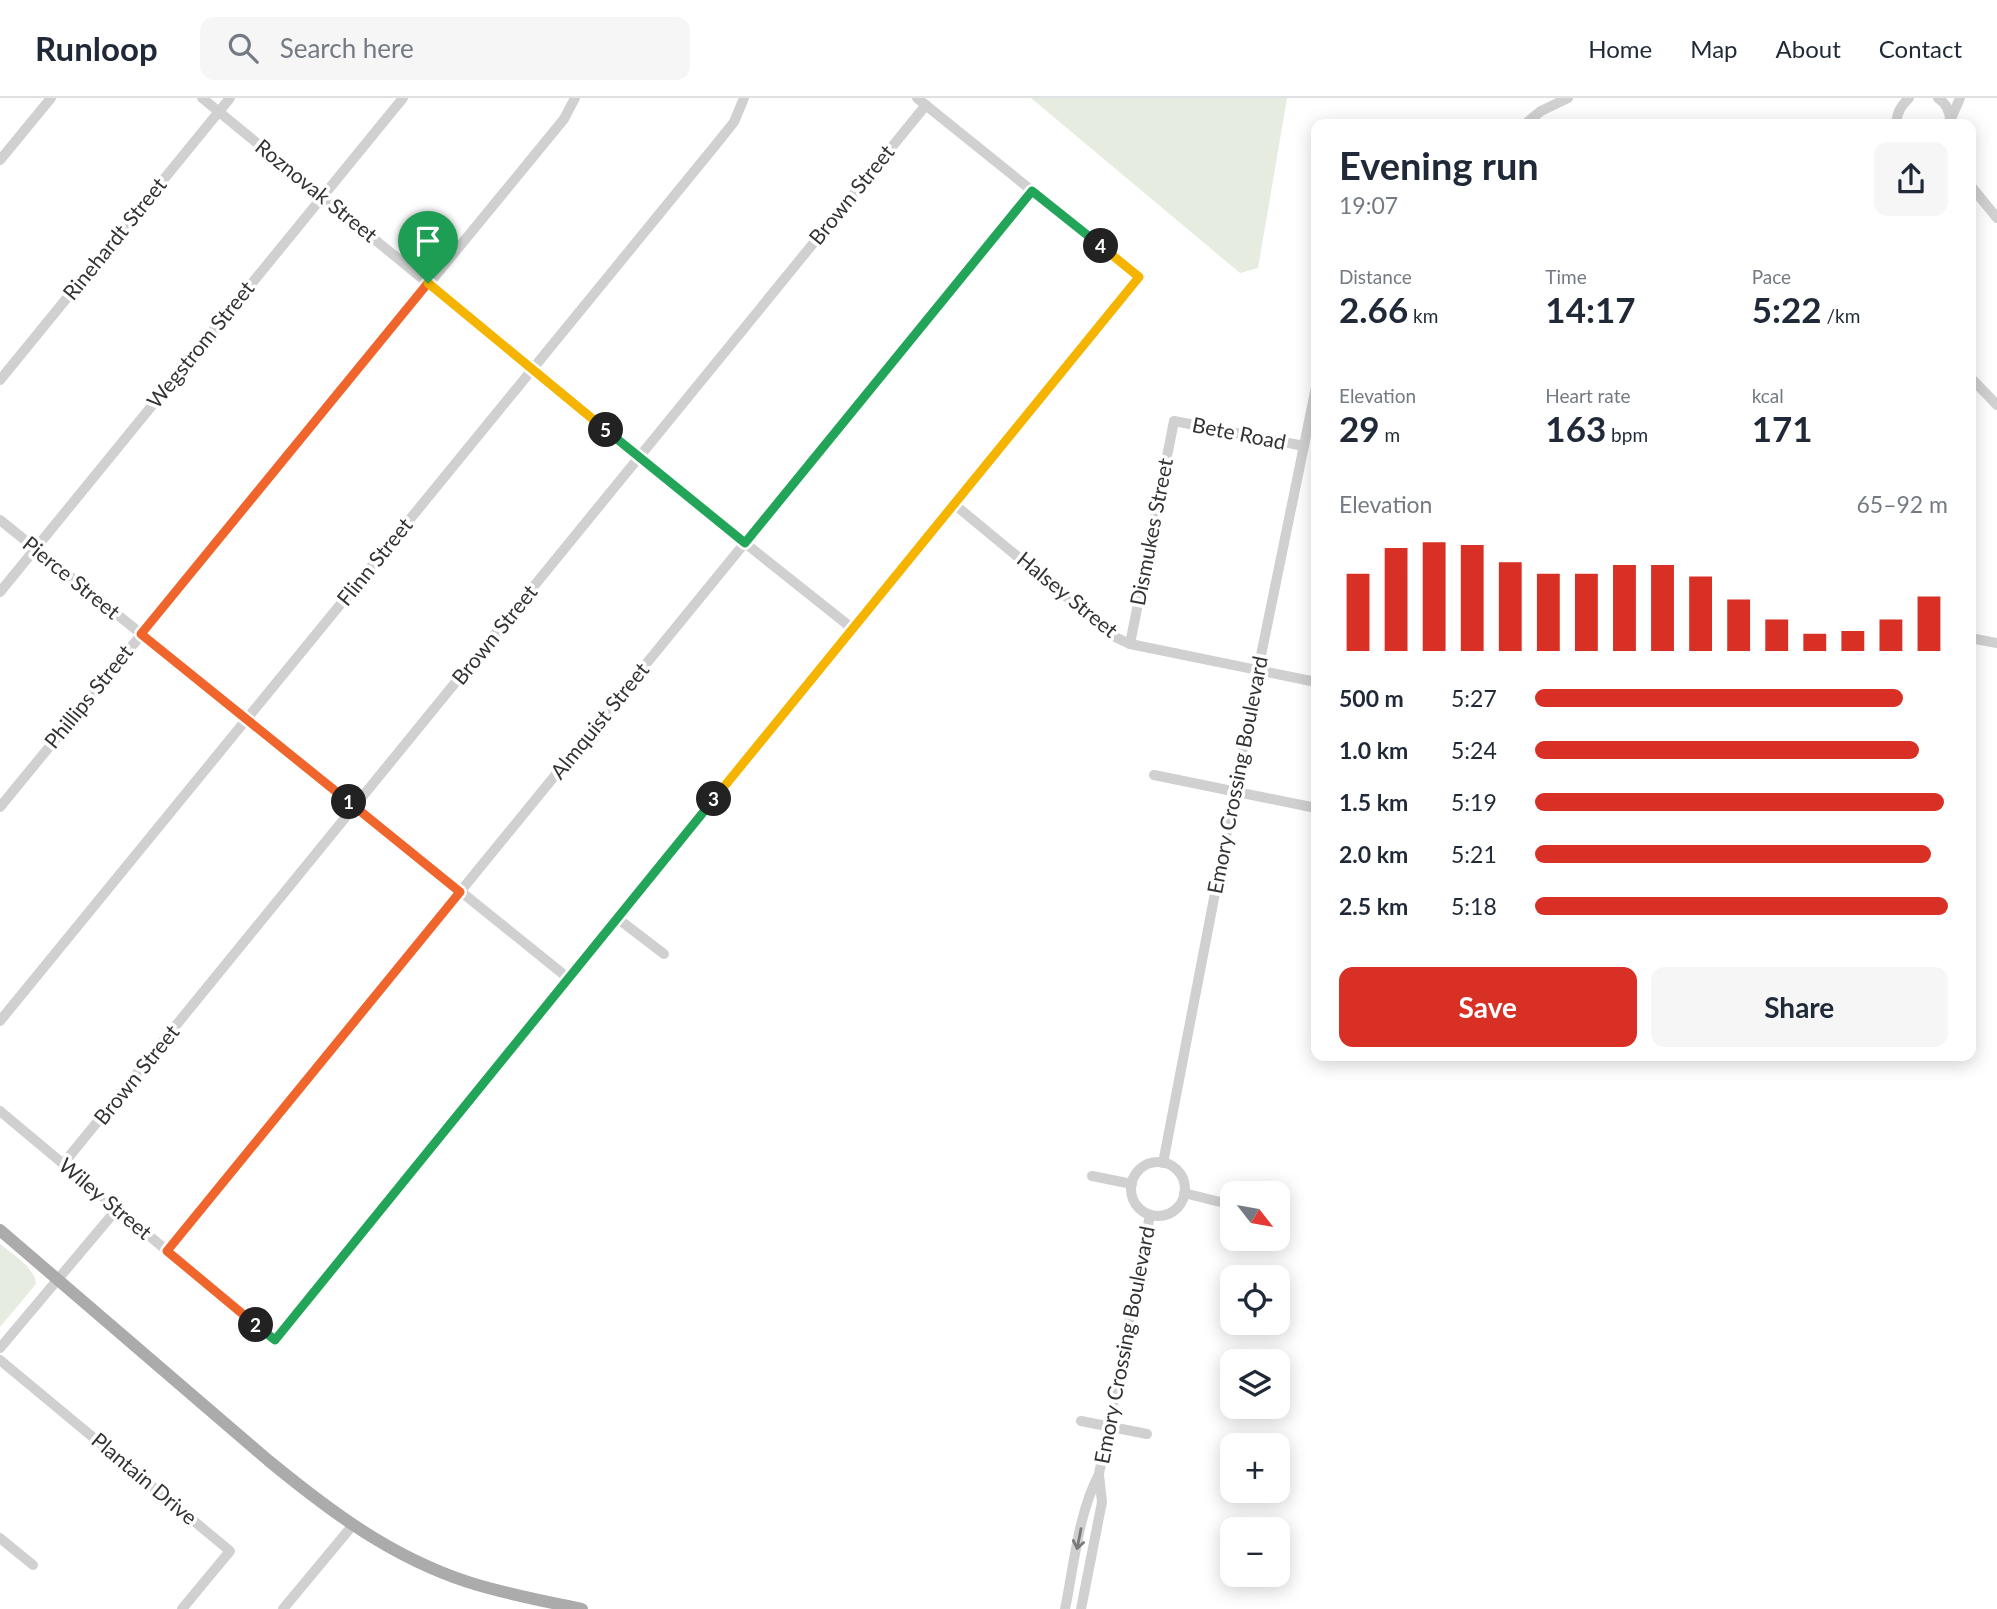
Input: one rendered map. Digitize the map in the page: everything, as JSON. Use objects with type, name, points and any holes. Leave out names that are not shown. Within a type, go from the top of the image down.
[{"type":"main road","points":[[0,1230],[269,1461],[352,1526],[408,1557],[466,1581],[502,1592],[582,1609]]},
{"type":"street","points":[[0,160],[51,98]]},
{"type":"street","name":"Roznovak Street","points":[[202,98],[853,629]]},
{"type":"street","name":"Rinehardt Street","points":[[0,380],[230,98]]},
{"type":"street","name":"Wegstrom Street","points":[[0,592],[402,98]]},
{"type":"street","name":"Phillips Street","points":[[0,807],[564,119],[575,98]]},
{"type":"street","name":"Flinn Street","points":[[0,1021],[734,122],[744,98]]},
{"type":"street","points":[[1531,119],[1568,98]]},
{"type":"street","points":[[1893,98],[1897,119]]},
{"type":"street","points":[[1898,119],[1902,104],[1909,98]]},
{"type":"street","points":[[1938,98],[1946,106],[1949,119]]},
{"type":"street","points":[[1952,119],[1961,98]]},
{"type":"street","points":[[568,978],[1139,277],[922,101]]},
{"type":"street","name":"Brown Street","points":[[64,1164],[356,807],[922,101]]},
{"type":"street","name":"Almquist Street","points":[[167,1251],[1032,191]]},
{"type":"street","points":[[1976,192],[1997,218]]},
{"type":"street","points":[[1976,384],[1997,405]]},
{"type":"street","name":"Emory Crossing Boulevard","points":[[1163,1163],[1311,412]]},
{"type":"street","name":"Bete Road","points":[[1174,421],[1304,446]]},
{"type":"street","name":"Dismukes Street","points":[[1130,644],[1174,421]]},
{"type":"street","name":"Halsey Street","points":[[955,505],[1115,637],[1130,644],[1311,681]]},
{"type":"street","name":"Pierce Street","points":[[0,520],[568,978]]},
{"type":"street","points":[[1976,639],[1997,642]]},
{"type":"street","points":[[1154,775],[1311,806]]},
{"type":"street","points":[[617,918],[664,954]]},
{"type":"street","name":"Wiley Street","points":[[0,1111],[275,1340],[568,978]]},
{"type":"street","points":[[1163,1163],[1178,1171],[1184,1193],[1175,1210],[1167,1214],[1150,1215],[1136,1204],[1132,1196],[1132,1184],[1138,1171],[1146,1165],[1163,1163]]},
{"type":"street","points":[[1092,1176],[1132,1184]]},
{"type":"street","points":[[1184,1193],[1220,1202]]},
{"type":"street","points":[[0,1348],[117,1209]]},
{"type":"street","name":"Emory Crossing Boulevard","points":[[1065,1609],[1085,1507],[1099,1474],[1150,1215]]},
{"type":"street","name":"Plantain Drive","points":[[0,1360],[230,1551],[182,1609]]},
{"type":"street","points":[[1081,1421],[1147,1434]]},
{"type":"street","name":"Emory Crossing Boulevard","points":[[1082,1609],[1102,1502],[1099,1474]]},
{"type":"street","points":[[283,1609],[352,1526]]},
{"type":"street","points":[[0,1538],[33,1565]]},
{"type":"shaded area","points":[[1031,98],[1287,98],[1258,268],[1240,273]]},
{"type":"shaded area","points":[[0,1244],[28,1267],[36,1284],[0,1327]]},
{"type":"route","points":[[1032,191],[1139,277],[275,1340],[167,1251],[460,892],[141,634],[428,283],[745,543],[1032,191]]}]
